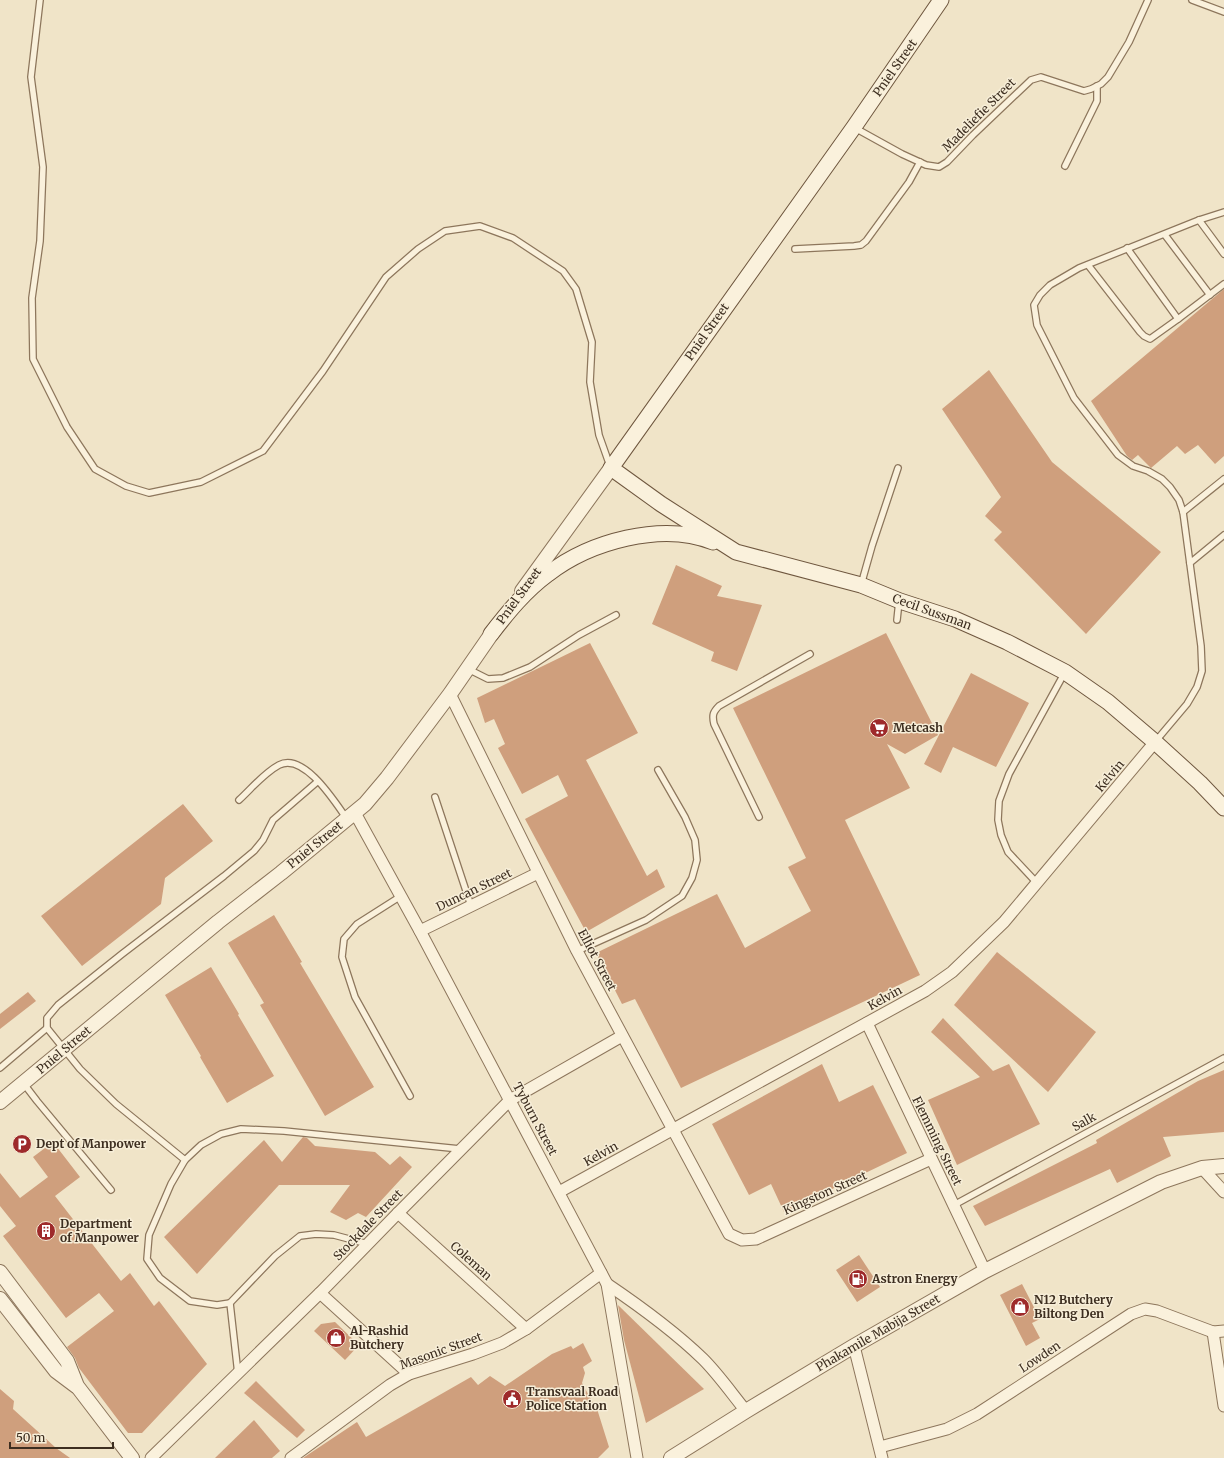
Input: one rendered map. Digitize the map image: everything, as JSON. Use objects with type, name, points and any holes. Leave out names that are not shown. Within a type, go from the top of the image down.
[{"type":"main road","name":"Pniel Street","points":[[611,468],[854,127],[941,0]]},
{"type":"main road","name":"Cecil Sussman","points":[[611,468],[661,504],[736,552],[861,586],[900,601],[955,619],[1007,642],[1065,672],[1108,702],[1155,742],[1200,783],[1224,808]]},
{"type":"main road","points":[[491,634],[527,592],[548,573],[572,558],[598,546],[625,538],[652,534],[681,534],[709,540],[736,552]]},
{"type":"street","name":"Pniel Street","points":[[0,1102],[24,1084],[218,922],[351,816],[372,796],[450,694],[491,634],[611,468]]},
{"type":"street","name":"Elliot Street","points":[[450,694],[577,950],[729,1234]]},
{"type":"street","name":"Kelvin","points":[[559,1192],[925,991],[952,972],[1004,922],[1155,742]]},
{"type":"street","name":"Tyburn Street","points":[[351,816],[401,896],[607,1284],[637,1458]]},
{"type":"street","name":"Duncan Street","points":[[420,931],[538,873]]},
{"type":"street","name":"Flemming Street","points":[[866,1023],[985,1270]]},
{"type":"street","name":"Stockdale Street","points":[[151,1458],[320,1293],[460,1149],[510,1100],[622,1036]]},
{"type":"street","name":"Kingston Street","points":[[729,1234],[742,1240],[756,1239],[931,1159]]},
{"type":"street","name":"Phakamile Mabija Street","points":[[671,1458],[854,1346],[985,1270],[1161,1182],[1202,1168],[1224,1166]]},
{"type":"street","points":[[1202,1168],[1224,1192]]},
{"type":"street","name":"Coleman","points":[[398,1213],[526,1330]]},
{"type":"street","points":[[0,1272],[66,1361],[77,1386],[132,1458]]},
{"type":"street","name":"Masonic Street","points":[[290,1458],[390,1385],[409,1374],[473,1354],[502,1343],[526,1330],[601,1273]]},
{"type":"street","points":[[607,1284],[656,1318],[685,1342],[704,1360],[746,1411]]},
{"type":"street","points":[[320,1293],[409,1374]]},
{"type":"street","points":[[0,1298],[56,1371],[77,1386]]},
{"type":"street","name":"Lowden","points":[[881,1452],[947,1429],[977,1414],[1131,1314],[1145,1309],[1157,1311],[1219,1331]]},
{"type":"street","points":[[1219,1331],[1224,1406]]},
{"type":"street","points":[[854,1346],[881,1452]]},
{"type":"lane","points":[[40,0],[31,77],[43,167],[40,241],[32,298],[33,359],[67,427],[95,470],[126,486],[149,493],[201,482],[263,451],[323,371],[386,277],[418,249],[445,231],[480,226],[513,238],[562,271],[576,289],[592,342],[590,382],[599,435],[611,468]]},
{"type":"lane","points":[[1065,166],[1092,114],[1097,100],[1097,86],[1108,77],[1128,42],[1148,0]]},
{"type":"lane","points":[[1192,0],[1224,12]]},
{"type":"lane","name":"Madeliefie Street","points":[[854,127],[902,154],[933,167],[939,167],[947,162],[1022,87],[1031,80],[1042,77],[1084,91],[1097,86]]},
{"type":"lane","points":[[795,249],[861,245],[866,241],[909,182],[920,162]]},
{"type":"lane","points":[[1155,742],[1187,704],[1197,687],[1202,671],[1201,646],[1183,512],[1179,500],[1170,487],[1162,479],[1148,471],[1132,466],[1118,454],[1074,398],[1037,325],[1034,305],[1040,294],[1050,285],[1088,265],[1127,248],[1224,212]]},
{"type":"lane","points":[[1199,220],[1224,254]]},
{"type":"lane","points":[[1165,235],[1210,295]]},
{"type":"lane","points":[[1127,248],[1178,319]]},
{"type":"lane","points":[[1088,265],[1140,332],[1150,339],[1224,284]]},
{"type":"lane","points":[[861,586],[872,546],[898,468]]},
{"type":"lane","points":[[1183,512],[1224,480]]},
{"type":"lane","points":[[1190,564],[1224,535]]},
{"type":"lane","points":[[897,620],[900,601]]},
{"type":"lane","points":[[468,669],[488,679],[503,678],[530,667],[579,635],[616,615]]},
{"type":"lane","points":[[759,817],[714,724],[712,716],[714,711],[720,706],[810,654]]},
{"type":"lane","points":[[1037,883],[1008,852],[1001,835],[998,820],[999,801],[1009,774],[1065,672]]},
{"type":"lane","points":[[240,800],[265,775],[281,764],[293,763],[306,769],[351,816]]},
{"type":"lane","points":[[577,950],[646,920],[682,896],[692,878],[697,860],[695,840],[685,817],[658,770]]},
{"type":"lane","points":[[185,1160],[116,1104],[64,1050],[47,1028],[47,1018],[58,1005],[254,851],[263,840],[273,820],[317,782]]},
{"type":"lane","points":[[435,797],[471,906]]},
{"type":"lane","points":[[401,896],[357,924],[344,940],[342,958],[355,997],[410,1096]]},
{"type":"lane","points":[[0,1068],[47,1028]]},
{"type":"lane","name":"Salk","points":[[954,1205],[1224,1058]]},
{"type":"lane","points":[[24,1084],[112,1190]]},
{"type":"lane","points":[[368,1244],[334,1235],[316,1234],[300,1236],[275,1256],[230,1303],[217,1305],[190,1301],[160,1278],[147,1259],[149,1235],[171,1184],[185,1160],[201,1145],[221,1134],[241,1129],[307,1133],[460,1149]]},
{"type":"lane","points":[[230,1303],[238,1374]]},
{"type":"building","points":[[1224,289],[1224,456],[1215,464],[1198,445],[1185,454],[1177,446],[1151,468],[1138,455],[1132,460],[1127,456],[1091,401]]},
{"type":"building","points":[[989,370],[1052,462],[1161,552],[1086,634],[994,540],[1002,532],[985,516],[1001,497],[942,409]]},
{"type":"building","points":[[676,565],[722,586],[717,596],[762,605],[737,671],[711,661],[714,652],[652,624]]},
{"type":"building","points":[[886,633],[938,735],[905,754],[887,744],[910,788],[845,820],[920,975],[681,1088],[635,999],[622,1004],[596,953],[717,894],[745,948],[811,911],[788,867],[806,858],[733,708]]},
{"type":"building","points":[[590,643],[638,733],[586,760],[647,876],[657,869],[665,887],[586,932],[525,819],[568,796],[558,775],[522,794],[498,748],[505,744],[494,719],[485,723],[477,698]]},
{"type":"building","points":[[971,673],[1029,703],[996,767],[953,747],[941,773],[924,764]]},
{"type":"building","points":[[183,804],[213,841],[165,878],[161,904],[82,966],[41,916]]},
{"type":"building","points":[[274,915],[302,962],[300,963],[374,1087],[325,1116],[260,1005],[264,1003],[228,943]]},
{"type":"building","points":[[997,952],[1096,1032],[1048,1092],[954,1005]]},
{"type":"building","points":[[211,967],[274,1076],[227,1103],[165,995]]},
{"type":"building","points":[[28,992],[36,1001],[0,1029],[0,1014]]},
{"type":"building","points":[[943,1018],[993,1071],[1009,1064],[1040,1124],[957,1165],[928,1100],[980,1077],[931,1032]]},
{"type":"building","points":[[822,1064],[839,1102],[873,1085],[907,1153],[784,1212],[771,1184],[749,1195],[712,1124]]},
{"type":"building","points":[[1224,1070],[1224,1132],[1163,1137],[1171,1156],[1117,1183],[1110,1169],[985,1226],[973,1206],[1097,1143],[1096,1140],[1198,1081]]},
{"type":"building","points":[[303,1137],[307,1138],[315,1146],[375,1152],[390,1165],[400,1156],[412,1167],[366,1217],[358,1213],[346,1220],[330,1212],[350,1185],[279,1185],[197,1274],[164,1237],[264,1140],[282,1162]]},
{"type":"building","points":[[53,1142],[80,1177],[55,1196],[121,1281],[130,1273],[154,1306],[159,1301],[207,1364],[142,1433],[128,1433],[79,1368],[75,1358],[67,1347],[114,1311],[99,1293],[66,1318],[3,1236],[16,1226],[0,1206],[0,1173],[20,1198],[48,1177],[33,1157]]},
{"type":"building","points":[[859,1255],[880,1287],[857,1302],[836,1270]]},
{"type":"building","name":"N12 Butchery Biltong Den","points":[[1022,1284],[1040,1319],[1032,1323],[1040,1338],[1026,1346],[1000,1295]]},
{"type":"building","points":[[618,1305],[704,1389],[646,1423],[624,1340]]},
{"type":"building","name":"Al-Rashid Butchery","points":[[335,1322],[359,1345],[345,1360],[314,1331],[321,1324]]},
{"type":"building","name":"Transvaal Road Police Station","points":[[583,1343],[592,1361],[583,1367],[585,1373],[582,1383],[598,1412],[609,1447],[598,1458],[303,1458],[357,1422],[366,1437],[471,1377],[478,1385],[490,1376],[505,1386],[552,1354],[571,1346],[573,1349]]},
{"type":"building","points":[[256,1381],[305,1430],[297,1438],[244,1393]]},
{"type":"building","points":[[0,1389],[14,1401],[13,1409],[56,1448],[70,1458],[0,1458]]},
{"type":"building","points":[[254,1420],[280,1451],[272,1458],[215,1458]]},
{"type":"place","name":"Metcash","points":[[879,728]]},
{"type":"place","name":"Dept of Manpower","points":[[22,1144]]},
{"type":"place","name":"Department of Manpower","points":[[46,1231]]},
{"type":"place","name":"Astron Energy","points":[[858,1279]]},
{"type":"place","name":"N12 Butchery Biltong Den","points":[[1020,1307]]},
{"type":"place","name":"Al-Rashid Butchery","points":[[336,1338]]},
{"type":"place","name":"Transvaal Road Police Station","points":[[512,1399]]}]
